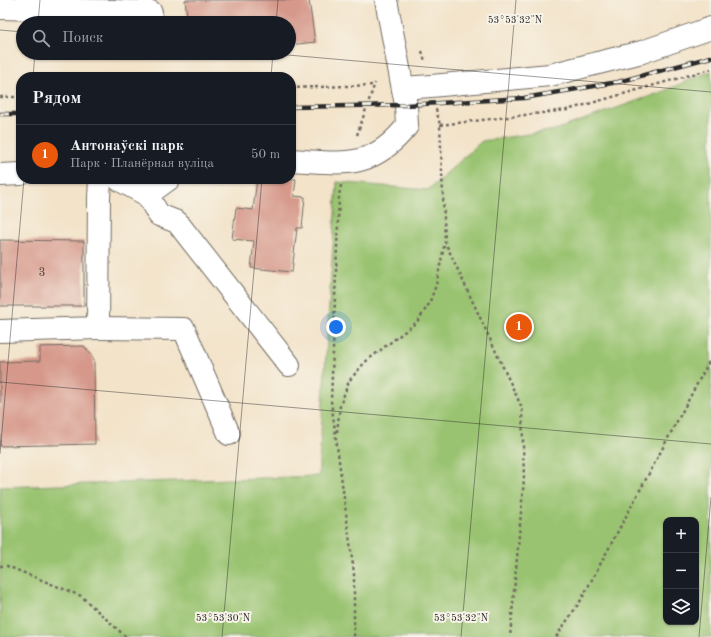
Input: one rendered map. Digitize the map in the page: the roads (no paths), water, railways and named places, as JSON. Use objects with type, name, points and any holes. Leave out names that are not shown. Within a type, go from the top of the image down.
[{"type":"street","points":[[296,160],[346,163],[369,158],[386,148],[397,139],[407,126],[406,105],[386,0]]},
{"type":"street","points":[[0,8],[44,5],[151,12]]},
{"type":"street","points":[[403,88],[550,75],[642,52],[711,28]]},
{"type":"street","points":[[0,175],[16,174]]},
{"type":"street","points":[[98,328],[100,184]]},
{"type":"street","points":[[127,184],[147,195],[159,215],[177,222],[289,365]]},
{"type":"street","points":[[147,195],[162,184]]},
{"type":"street","points":[[0,331],[98,328],[184,329],[229,434]]},
{"type":"railway","points":[[296,107],[406,105],[524,98],[618,82],[711,57]]},
{"type":"railway","points":[[0,114],[16,114]]},
{"type":"place","name":"Антонаўскі парк","points":[[519,327]]}]
